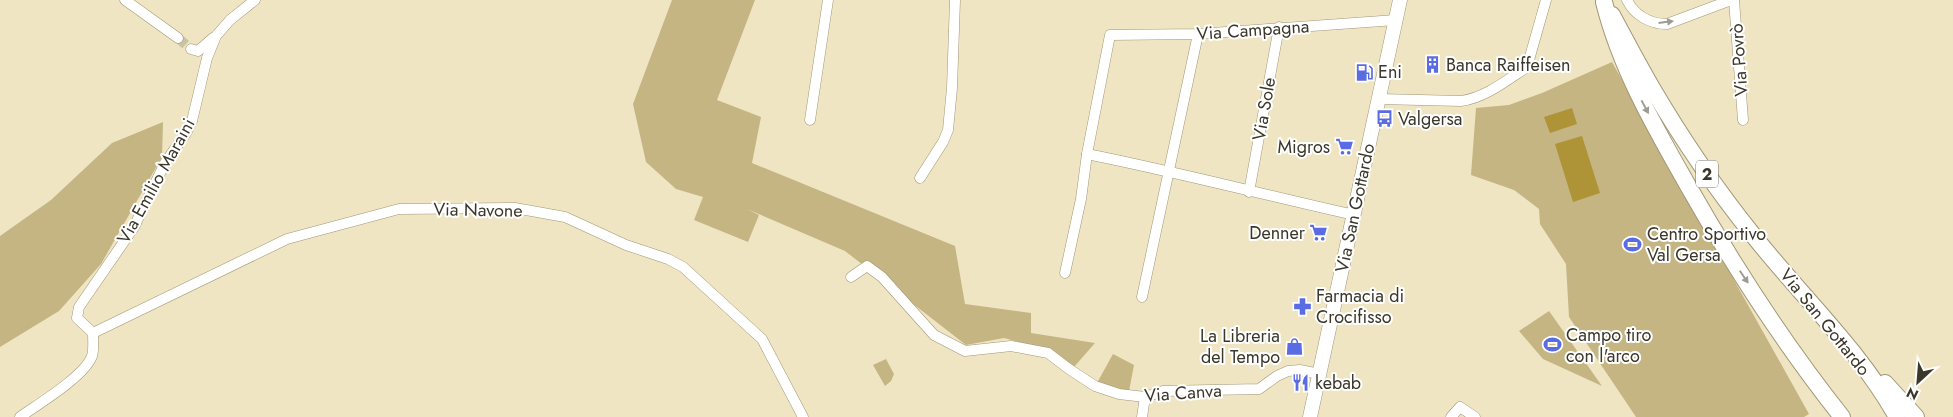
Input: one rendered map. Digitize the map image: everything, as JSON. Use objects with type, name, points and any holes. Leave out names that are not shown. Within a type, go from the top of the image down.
[{"type":"main road","name":"Via San Gottardo","points":[[1310,417],[1400,0]]},
{"type":"main road","name":"Via San Gottardo","points":[[1604,1],[1651,87],[1699,162],[1754,237],[1834,329],[1897,417]]},
{"type":"main road","points":[[1604,1],[1623,63],[1671,156],[1718,238],[1806,370],[1842,417]]},
{"type":"main road","points":[[1834,329],[1916,417]]},
{"type":"street","points":[[125,0],[178,38]]},
{"type":"street","name":"Via Emilio Maraini","points":[[195,50],[216,36],[230,20],[255,0]]},
{"type":"street","points":[[810,120],[828,0]]},
{"type":"street","points":[[920,178],[943,142],[948,130],[955,0]]},
{"type":"street","points":[[1379,99],[1444,101],[1474,99],[1527,67],[1546,0]]},
{"type":"street","points":[[1627,0],[1639,15],[1660,24],[1667,24],[1730,0]]},
{"type":"street","name":"Via Povrò","points":[[1734,0],[1743,120]]},
{"type":"street","name":"Via Campagna","points":[[1088,154],[1110,35],[1198,34],[1396,20]]},
{"type":"street","name":"Via Sole","points":[[1249,192],[1279,27]]},
{"type":"street","points":[[1142,297],[1198,34]]},
{"type":"street","name":"Via Emilio Maraini","points":[[93,333],[76,318],[79,307],[134,227],[165,163],[189,127],[207,58],[216,36]]},
{"type":"street","points":[[1065,273],[1081,199],[1088,154],[1170,171],[1249,192],[1354,215]]},
{"type":"street","name":"Via Navone","points":[[93,333],[287,239],[399,209],[515,208],[565,218],[633,248],[668,259],[683,267],[762,340],[803,417]]},
{"type":"street","name":"Via Canva","points":[[851,278],[867,266],[882,277],[934,335],[965,352],[1011,346],[1048,353],[1095,386],[1119,394],[1145,397],[1162,391],[1259,389],[1277,376],[1288,371],[1300,370],[1319,374]]},
{"type":"street","points":[[20,417],[55,393],[83,369],[92,356],[93,333]]},
{"type":"street","points":[[1142,417],[1145,397]]},
{"type":"street","points":[[1451,417],[1460,408],[1475,417]]},
{"type":"shaded area","points":[[672,0],[755,0],[717,100],[761,117],[752,163],[955,246],[965,304],[1031,313],[1031,333],[1095,343],[1074,367],[1049,350],[1004,338],[966,345],[845,251],[747,209],[759,215],[748,242],[694,220],[703,197],[676,189],[646,162],[633,104]]},
{"type":"shaded area","name":"Centro Sportivo Val Gersa","points":[[1612,62],[1809,414],[1804,417],[1636,417],[1569,317],[1566,264],[1540,224],[1539,209],[1514,190],[1471,175],[1476,108],[1509,105],[1542,93]]},
{"type":"shaded area","points":[[1572,108],[1577,124],[1550,133],[1544,117]]},
{"type":"shaded area","points":[[163,122],[162,157],[101,264],[59,311],[0,347],[0,236],[51,200],[112,143]]},
{"type":"shaded area","points":[[1582,136],[1600,193],[1573,202],[1555,144]]},
{"type":"shaded area","name":"Campo tiro con l'arco","points":[[1549,311],[1602,386],[1543,359],[1519,331]]},
{"type":"shaded area","points":[[1113,354],[1134,365],[1129,391],[1097,383]]},
{"type":"shaded area","points":[[886,359],[894,374],[891,381],[885,386],[873,365]]},
{"type":"tunnel","points":[[178,38],[191,49]]},
{"type":"place","name":"Banca Raiffeisen","points":[[1432,65]]},
{"type":"place","name":"Eni","points":[[1364,72]]},
{"type":"place","name":"Valgersa","points":[[1384,119]]},
{"type":"place","name":"Migros","points":[[1344,147]]},
{"type":"place","name":"Denner","points":[[1319,233]]},
{"type":"place","name":"Centro Sportivo Val Gersa","points":[[1633,244]]},
{"type":"place","name":"Farmacia di Crocifisso","points":[[1302,306]]},
{"type":"place","name":"Campo tiro con l'arco","points":[[1552,345]]},
{"type":"place","name":"La Libreria del Tempo","points":[[1294,346]]},
{"type":"place","name":"kebab","points":[[1301,383]]}]
